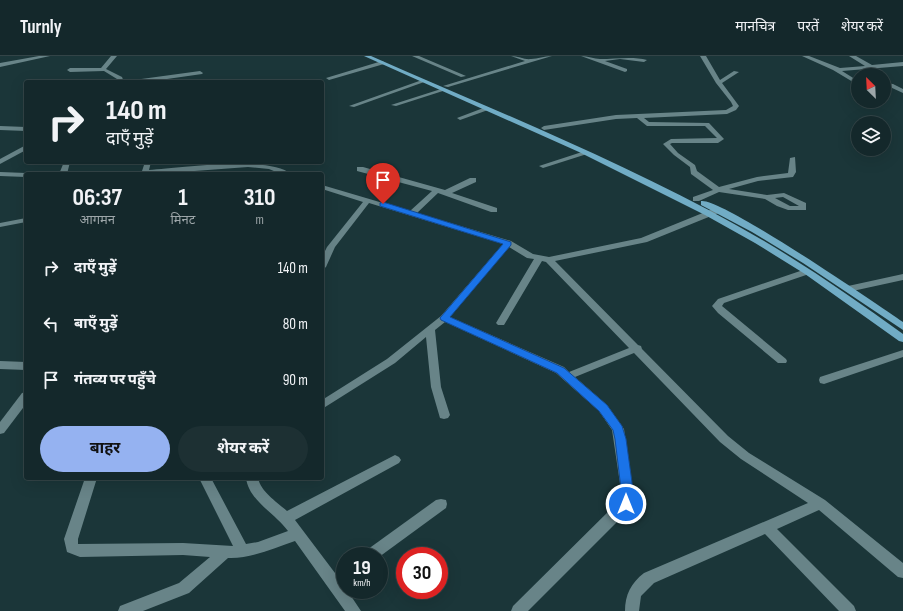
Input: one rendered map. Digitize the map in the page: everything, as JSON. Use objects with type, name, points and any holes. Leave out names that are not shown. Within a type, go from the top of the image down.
[{"type":"main road","points":[[366,56],[379,59],[635,168],[718,210],[804,260],[903,327]]},
{"type":"main road","points":[[379,59],[424,82],[445,88],[486,109],[628,171],[709,213],[806,272],[855,304],[903,339]]},
{"type":"street","points":[[0,65],[47,56]]},
{"type":"street","points":[[104,70],[114,56]]},
{"type":"street","points":[[416,56],[463,76]]},
{"type":"street","points":[[514,56],[530,62]]},
{"type":"street","points":[[394,105],[549,56]]},
{"type":"street","points":[[584,56],[625,70]]},
{"type":"street","points":[[598,61],[620,56],[644,60]]},
{"type":"street","points":[[544,128],[616,117],[727,112],[734,109],[736,106],[734,102],[718,83],[703,56]]},
{"type":"street","points":[[805,56],[834,69],[851,79]]},
{"type":"street","points":[[852,56],[871,67]]},
{"type":"street","points":[[329,78],[379,59]]},
{"type":"street","points":[[834,69],[903,64]]},
{"type":"street","points":[[70,70],[104,70],[120,78],[120,80]]},
{"type":"street","points":[[147,80],[200,72]]},
{"type":"street","points":[[718,83],[736,72]]},
{"type":"street","points":[[352,106],[424,82]]},
{"type":"street","points":[[891,85],[903,91]]},
{"type":"street","points":[[460,118],[486,109]]},
{"type":"street","points":[[638,116],[647,124],[703,123],[710,126],[721,139],[718,141],[671,141],[666,144],[676,154],[694,166],[694,172],[718,190],[767,197]]},
{"type":"street","points":[[0,128],[24,129]]},
{"type":"street","points":[[0,162],[24,148]]},
{"type":"street","points":[[543,166],[585,152]]},
{"type":"street","points":[[8,156],[24,153]]},
{"type":"street","points":[[696,199],[718,190],[752,180],[790,175],[792,172],[794,158]]},
{"type":"street","points":[[175,172],[216,165],[261,165],[281,172]]},
{"type":"street","points":[[360,169],[437,190],[494,210]]},
{"type":"street","points":[[0,174],[24,175]]},
{"type":"street","points":[[446,193],[473,180]]},
{"type":"street","points":[[324,188],[412,213],[508,244],[530,256],[544,259],[620,246],[644,240],[718,210]]},
{"type":"street","points":[[412,213],[437,190]]},
{"type":"street","points":[[324,263],[331,247],[368,200]]},
{"type":"street","points":[[0,225],[24,220]]},
{"type":"street","points":[[324,404],[391,360],[444,318],[508,244]]},
{"type":"street","points":[[501,323],[544,259]]},
{"type":"street","points":[[544,259],[637,348],[724,438],[745,456],[820,504],[903,572]]},
{"type":"street","points":[[782,361],[721,311],[717,306],[721,301],[806,272]]},
{"type":"street","points":[[848,289],[903,277]]},
{"type":"street","points":[[444,318],[543,362],[568,376],[603,408],[618,429],[628,497],[626,504],[518,611]]},
{"type":"street","points":[[430,328],[436,387],[444,415]]},
{"type":"street","points":[[568,376],[637,348]]},
{"type":"street","points":[[824,380],[903,353]]},
{"type":"street","points":[[0,365],[24,366]]},
{"type":"street","points":[[0,430],[24,399]]},
{"type":"street","points":[[286,518],[395,460]]},
{"type":"street","points":[[90,480],[71,539],[72,548],[80,551],[183,549],[225,552],[244,551],[258,548],[297,534]]},
{"type":"street","points":[[206,480],[244,551]]},
{"type":"street","points":[[253,480],[260,494],[286,518],[354,611]]},
{"type":"street","points":[[381,547],[441,504]]},
{"type":"street","points":[[632,611],[634,594],[639,585],[648,578],[820,504]]},
{"type":"street","points":[[767,527],[849,611]]},
{"type":"street","points":[[124,611],[184,588],[225,552]]},
{"type":"route","points":[[383,204],[487,236],[508,244],[451,312],[444,318],[560,370],[603,408],[618,429],[621,439],[628,497],[626,504]]}]
